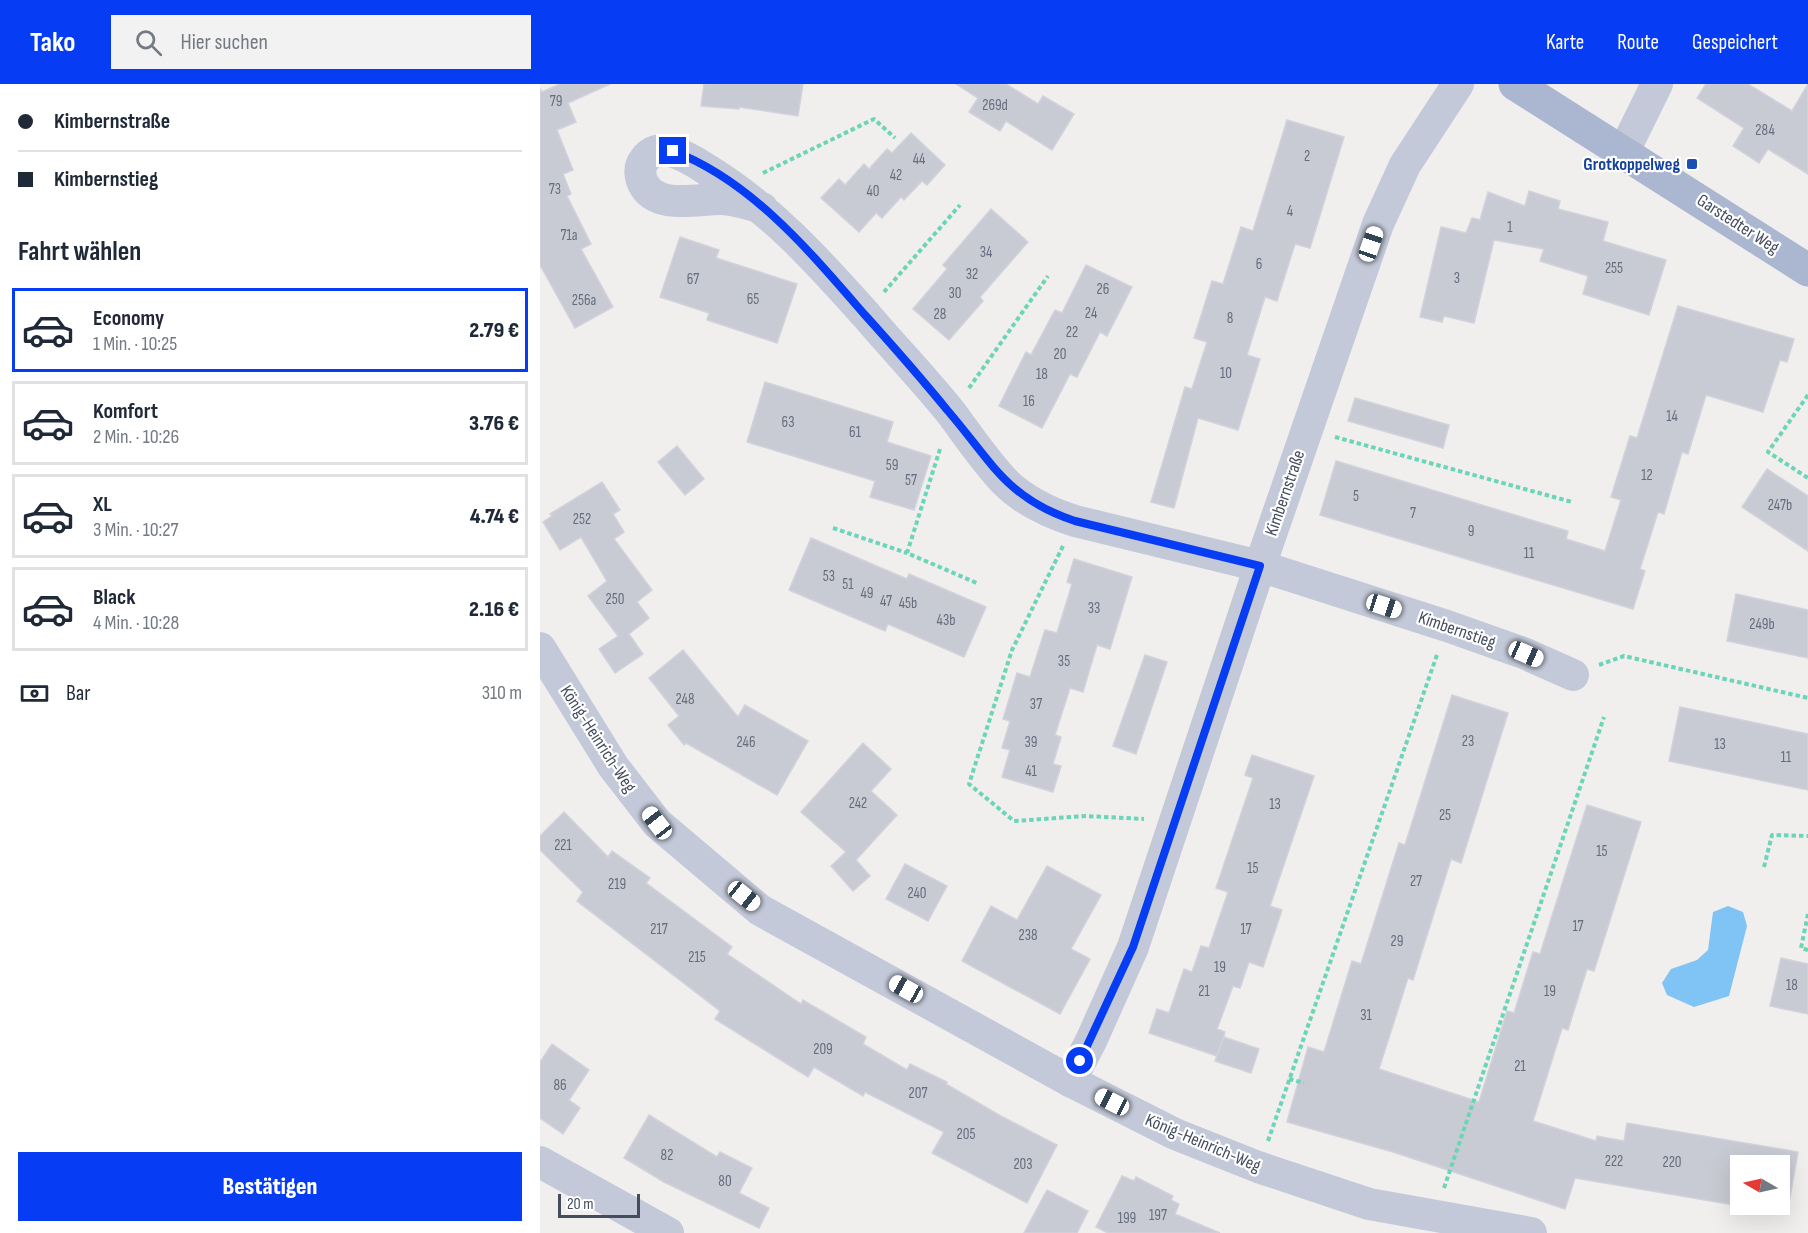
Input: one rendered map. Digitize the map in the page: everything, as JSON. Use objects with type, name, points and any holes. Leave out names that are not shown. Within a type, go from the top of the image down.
[{"type":"main road","name":"Garstedter Weg","points":[[1515,84],[1808,270]]},
{"type":"street","name":"Kimbernstraße","points":[[1070,1081],[1091,1041],[1133,947],[1260,566],[1378,224],[1405,165],[1458,84]]},
{"type":"street","points":[[1624,152],[1657,84]]},
{"type":"street","name":"Kimbernstieg","points":[[762,208],[738,201],[679,201],[655,196],[646,189],[641,178],[641,164],[648,154],[660,150],[673,151],[687,156],[736,188],[762,208],[793,234],[951,414],[1007,484],[1052,513],[1075,521],[1260,566],[1447,626],[1526,654],[1573,675]]},
{"type":"street","name":"König-Heinrich-Weg","points":[[540,648],[625,782],[657,823],[760,910],[1070,1081],[1175,1134],[1258,1167],[1369,1204],[1531,1233]]},
{"type":"street","points":[[540,1162],[668,1233]]},
{"type":"path","points":[[736,188],[874,119],[896,138]]},
{"type":"path","points":[[865,314],[960,205]]},
{"type":"path","points":[[908,553],[951,414],[1048,276]]},
{"type":"path","points":[[1808,395],[1768,452],[1808,478]]},
{"type":"path","points":[[1307,429],[1572,502]]},
{"type":"path","points":[[1075,521],[1012,650],[969,784],[1014,821],[1086,816],[1152,819],[1175,826]]},
{"type":"path","points":[[833,528],[908,553],[979,584]]},
{"type":"path","points":[[1258,1167],[1447,626]]},
{"type":"path","points":[[1573,675],[1624,656],[1808,698]]},
{"type":"path","points":[[1436,1216],[1604,717]]},
{"type":"path","points":[[1764,867],[1772,834],[1808,836]]},
{"type":"path","points":[[1808,914],[1801,948],[1808,950]]},
{"type":"path","points":[[1290,1079],[1304,1083]]},
{"type":"water","points":[[1728,906],[1743,912],[1747,926],[1729,996],[1694,1007],[1667,995],[1662,983],[1671,969],[1697,960],[1708,950],[1713,912]]},
{"type":"building","points":[[560,84],[610,84],[568,103],[576,122],[557,130],[573,170],[563,174],[571,194],[567,196],[591,244],[581,249],[613,307],[575,328],[540,265],[540,89],[542,92]]},
{"type":"building","points":[[704,84],[803,84],[798,116],[739,107],[739,109],[701,106]]},
{"type":"building","points":[[956,84],[1006,84],[1038,104],[1043,96],[1074,114],[1052,150],[1006,121],[1000,131],[969,112],[978,98]]},
{"type":"building","points":[[1706,84],[1748,84],[1792,111],[1808,84],[1808,174],[1768,149],[1759,163],[1733,146],[1744,128],[1697,98]]},
{"type":"building","points":[[1287,120],[1344,137],[1310,248],[1295,244],[1277,301],[1265,297],[1247,355],[1260,359],[1238,430],[1198,418],[1174,508],[1151,502],[1185,387],[1192,389],[1207,342],[1194,338],[1212,281],[1223,284],[1241,227],[1253,231]]},
{"type":"building","points":[[911,133],[945,165],[927,185],[922,181],[904,200],[901,197],[882,218],[876,213],[859,232],[821,198],[839,179],[845,185],[864,164],[869,169],[887,149],[892,153]]},
{"type":"building","points":[[1529,191],[1560,201],[1558,209],[1608,222],[1603,241],[1666,260],[1649,315],[1583,294],[1588,276],[1540,261],[1544,249],[1494,240],[1474,323],[1444,316],[1442,322],[1420,317],[1441,227],[1466,233],[1472,218],[1480,220],[1488,192],[1525,206]]},
{"type":"building","points":[[991,209],[1028,242],[980,297],[983,301],[949,340],[913,309],[947,269],[943,265]]},
{"type":"building","points":[[680,237],[719,250],[716,258],[797,284],[777,343],[707,320],[709,313],[660,297]]},
{"type":"building","points":[[1086,265],[1132,287],[1107,336],[1100,332],[1077,377],[1070,374],[1042,428],[999,406],[1026,352],[1031,355],[1055,310],[1062,313]]},
{"type":"building","points":[[1678,306],[1794,339],[1787,362],[1780,360],[1763,412],[1706,395],[1688,454],[1682,452],[1664,514],[1658,512],[1640,569],[1645,571],[1633,609],[1320,515],[1336,461],[1568,531],[1566,539],[1605,551],[1621,500],[1611,497],[1630,436],[1637,438]]},
{"type":"building","points":[[765,382],[893,422],[887,442],[931,456],[914,510],[870,497],[875,481],[747,442]]},
{"type":"building","points":[[1355,398],[1449,425],[1443,448],[1348,421]]},
{"type":"building","points":[[677,446],[704,479],[685,495],[658,462]]},
{"type":"building","points":[[1767,469],[1808,496],[1808,551],[1742,507]]},
{"type":"building","points":[[602,482],[620,510],[613,514],[624,532],[614,539],[652,590],[637,602],[649,618],[629,634],[643,654],[615,673],[599,649],[618,636],[588,596],[607,581],[581,537],[560,550],[543,522],[552,516],[550,514]]},
{"type":"building","points":[[811,538],[907,579],[909,574],[986,607],[964,657],[888,624],[885,631],[789,590]]},
{"type":"building","points":[[1074,559],[1132,577],[1110,649],[1097,645],[1083,692],[1070,688],[1055,735],[1061,737],[1053,764],[1061,766],[1053,792],[1002,777],[1010,750],[1002,748],[1010,721],[1003,719],[1017,673],[1030,677],[1045,630],[1057,633],[1072,584],[1067,582]]},
{"type":"building","points":[[1736,594],[1808,610],[1808,658],[1727,641]]},
{"type":"building","points":[[683,650],[738,717],[745,705],[808,741],[777,795],[686,743],[684,745],[668,725],[679,716],[649,678]]},
{"type":"building","points":[[1145,655],[1167,662],[1136,754],[1113,746]]},
{"type":"building","points":[[1452,695],[1508,713],[1461,863],[1451,859],[1413,980],[1408,978],[1379,1069],[1479,1102],[1507,1011],[1514,1013],[1533,952],[1540,954],[1587,805],[1641,822],[1594,971],[1587,969],[1568,1030],[1562,1028],[1533,1121],[1596,1141],[1597,1136],[1624,1141],[1627,1123],[1798,1152],[1790,1197],[1790,1155],[1730,1155],[1730,1204],[1575,1178],[1565,1209],[1393,1152],[1287,1122],[1308,1047],[1324,1052],[1352,961],[1361,964],[1399,843],[1405,845]]},
{"type":"building","points":[[1680,707],[1808,734],[1808,790],[1669,761]]},
{"type":"building","points":[[863,743],[891,769],[871,791],[897,815],[856,860],[870,876],[853,891],[831,866],[846,852],[801,812]]},
{"type":"building","points":[[1252,755],[1314,776],[1270,906],[1282,910],[1263,967],[1249,962],[1240,988],[1233,986],[1217,1029],[1225,1032],[1217,1056],[1149,1033],[1157,1009],[1169,1013],[1184,969],[1192,972],[1201,946],[1209,948],[1228,892],[1216,888],[1253,778],[1245,775]]},
{"type":"building","points":[[564,812],[608,857],[612,851],[650,878],[646,883],[732,947],[727,954],[801,1004],[803,1000],[866,1037],[863,1044],[907,1070],[910,1064],[947,1082],[946,1084],[999,1115],[1057,1145],[1027,1203],[932,1153],[944,1132],[865,1092],[863,1096],[814,1067],[808,1077],[715,1019],[720,1011],[577,901],[583,892],[540,850],[540,836]]},
{"type":"building","points":[[905,864],[947,886],[928,921],[886,899]]},
{"type":"building","points":[[1047,866],[1101,895],[1071,949],[1090,959],[1060,1014],[962,961],[991,906],[1017,920]]},
{"type":"building","points":[[1781,958],[1808,964],[1808,1014],[1770,1006]]},
{"type":"building","points":[[1224,1037],[1259,1049],[1251,1073],[1215,1061]]},
{"type":"building","points":[[552,1044],[589,1070],[569,1100],[580,1108],[563,1134],[540,1118],[540,1062]]},
{"type":"building","points":[[649,1115],[717,1157],[720,1152],[752,1168],[739,1193],[769,1208],[759,1228],[664,1182],[624,1158]]},
{"type":"building","points":[[1122,1176],[1134,1181],[1136,1177],[1173,1196],[1171,1200],[1179,1204],[1175,1214],[1220,1233],[1108,1233],[1096,1227]]},
{"type":"building","points":[[1047,1190],[1088,1211],[1077,1233],[1024,1233]]},
{"type":"place","name":"Grotkoppelweg","points":[[1692,164]]},
{"type":"route","points":[[673,151],[687,156],[723,179],[793,234],[914,370],[1007,484],[1029,501],[1052,513],[1075,521],[1260,566],[1133,947],[1080,1061]]}]
